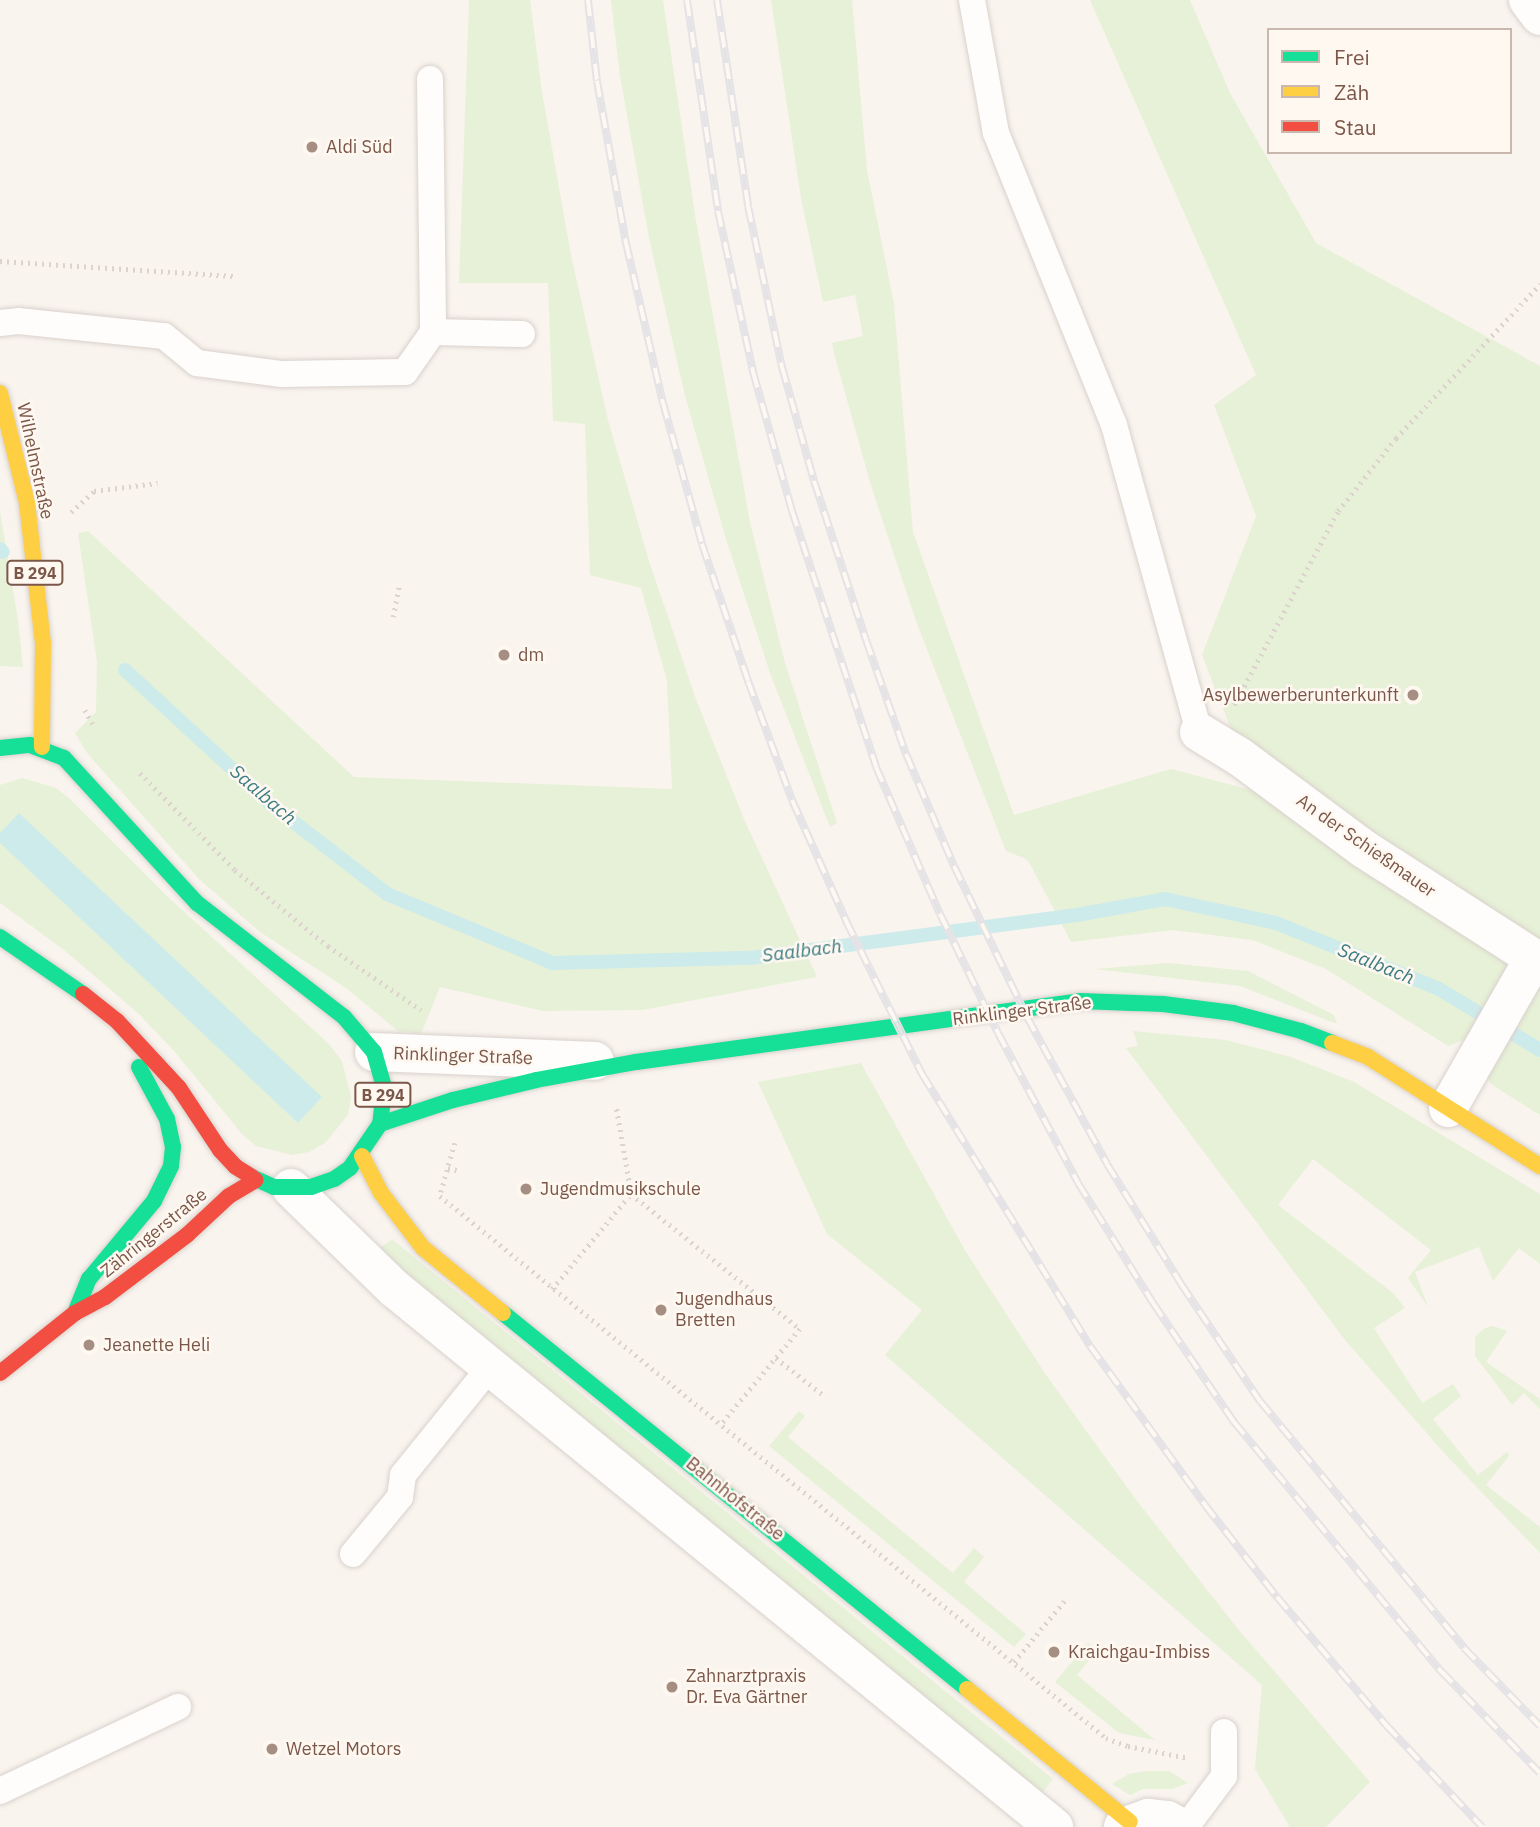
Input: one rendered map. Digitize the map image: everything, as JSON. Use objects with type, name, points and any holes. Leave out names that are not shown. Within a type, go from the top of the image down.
[{"type":"street","points":[[1528,0],[1540,16]]},
{"type":"street","name":"Wilhelmstraße","points":[[0,393],[29,516],[43,643],[42,747]]},
{"type":"street","name":"An der Schießmauer","points":[[1199,732],[1240,757],[1364,849],[1534,962],[1448,1108]]},
{"type":"street","name":"B 294","points":[[0,748],[12,744],[42,747],[64,758],[197,903],[344,1017],[374,1052],[384,1088],[380,1124],[362,1156],[334,1179],[311,1187],[273,1184]]},
{"type":"street","points":[[0,937],[65,980],[117,1021],[179,1088],[220,1150],[236,1167],[273,1184],[395,1289],[1054,1827]]},
{"type":"street","name":"Rinklinger Straße","points":[[380,1124],[453,1100],[524,1083],[636,1062],[712,1054],[1080,1001],[1163,1004],[1233,1013],[1301,1031],[1368,1057],[1540,1166]]},
{"type":"street","name":"Zähringerstraße","points":[[75,1313],[89,1279],[154,1201],[172,1166],[173,1147],[167,1119],[117,1021]]},
{"type":"street","name":"Rinklinger Straße","points":[[374,1052],[636,1062]]},
{"type":"street","name":"Bahnhofstraße","points":[[362,1156],[381,1193],[423,1248],[1126,1825]]},
{"type":"street","name":"Zähringerstraße","points":[[0,1373],[75,1313],[105,1297],[187,1235],[229,1196],[273,1184]]},
{"type":"street","points":[[1126,1825],[1148,1818],[1167,1820],[1183,1827]]},
{"type":"lane","points":[[972,0],[996,133],[1114,425],[1199,732]]},
{"type":"lane","points":[[0,323],[18,321],[164,336],[197,363],[282,374],[405,372],[433,332],[430,79]]},
{"type":"lane","points":[[433,332],[522,334]]},
{"type":"lane","points":[[353,1554],[400,1497],[403,1475],[491,1366]]},
{"type":"lane","points":[[0,1791],[178,1707]]},
{"type":"lane","points":[[1183,1827],[1224,1776],[1224,1732]]},
{"type":"path","points":[[0,261],[234,276]]},
{"type":"path","points":[[1240,757],[1226,722],[1262,648],[1338,511],[1396,438],[1540,284]]},
{"type":"path","points":[[65,517],[94,491],[158,484]]},
{"type":"path","points":[[393,617],[399,587]]},
{"type":"path","points":[[86,710],[97,729]]},
{"type":"path","points":[[130,764],[235,870],[328,946],[426,1013]]},
{"type":"path","points":[[614,1099],[631,1194],[800,1329],[720,1425]]},
{"type":"path","points":[[457,1133],[440,1196],[1105,1738],[1128,1746],[1180,1754],[1224,1776]]},
{"type":"path","points":[[448,1168],[457,1170]]},
{"type":"path","points":[[552,1289],[631,1194]]},
{"type":"path","points":[[776,1358],[826,1397]]},
{"type":"path","points":[[1014,1662],[1066,1599]]},
{"type":"green space","points":[[469,0],[530,0],[542,92],[571,255],[608,420],[649,561],[697,702],[744,819],[817,977],[642,1010],[543,1011],[440,987],[421,1034],[398,1031],[346,988],[260,932],[200,880],[87,753],[75,733],[96,712],[97,662],[78,533],[88,531],[354,777],[672,789],[667,681],[641,588],[590,575],[585,424],[553,421],[548,283],[459,283]]},
{"type":"green space","points":[[611,0],[663,0],[695,215],[750,522],[785,663],[837,823],[830,827],[770,673],[725,536],[685,396],[649,238],[620,76]]},
{"type":"green space","points":[[771,0],[852,0],[867,170],[894,304],[913,532],[1014,815],[1171,769],[1255,791],[1202,655],[1256,516],[1214,405],[1256,375],[1090,0],[1190,0],[1230,93],[1316,243],[1540,366],[1540,1115],[1491,1084],[1466,1039],[1448,1046],[1326,969],[1252,940],[1172,930],[1071,942],[1030,864],[1026,859],[1006,851],[917,624],[872,489],[835,357],[832,343],[863,336],[855,295],[823,302],[801,198]]},
{"type":"green space","points":[[0,511],[18,620],[23,667],[0,666]]},
{"type":"green space","points":[[22,778],[56,788],[71,800],[168,897],[329,1044],[342,1061],[351,1097],[348,1115],[325,1143],[309,1152],[292,1155],[256,1146],[242,1134],[175,1052],[139,1014],[64,950],[0,903],[0,785]]},
{"type":"green space","points":[[1168,963],[1248,971],[1334,1015],[1337,1024],[1240,986],[1095,969]]},
{"type":"green space","points":[[1133,1031],[1226,1040],[1291,1057],[1354,1082],[1540,1194],[1540,1264],[1519,1248],[1493,1281],[1479,1247],[1415,1272],[1428,1307],[1408,1278],[1431,1250],[1313,1159],[1278,1205],[1393,1293],[1405,1308],[1374,1328],[1422,1403],[1453,1384],[1461,1396],[1433,1419],[1478,1475],[1507,1452],[1509,1456],[1486,1485],[1540,1527],[1540,1553],[1445,1454],[1345,1340],[1126,1048],[1138,1046]]},
{"type":"green space","points":[[861,1063],[966,1252],[1046,1375],[1137,1501],[1238,1629],[1370,1782],[1326,1827],[1290,1827],[1255,1769],[1262,1685],[885,1355],[922,1310],[827,1234],[758,1082]]},
{"type":"green space","points":[[392,1239],[1053,1779],[1039,1797],[372,1254]]},
{"type":"green space","points":[[1493,1326],[1507,1331],[1486,1362],[1540,1399],[1540,1409],[1524,1393],[1512,1405],[1475,1356],[1475,1337],[1485,1328]]},
{"type":"green space","points":[[799,1411],[805,1416],[788,1437],[953,1573],[974,1548],[984,1557],[964,1582],[1026,1634],[1014,1647],[769,1446]]},
{"type":"green space","points":[[1088,1643],[1097,1650],[1077,1675],[1155,1740],[1119,1733],[1055,1682]]},
{"type":"green space","points":[[1169,1771],[1188,1783],[1172,1789],[1143,1789],[1130,1795],[1112,1784],[1129,1774]]},
{"type":"water","points":[[19,813],[322,1097],[298,1123],[0,843],[0,833]]},
{"type":"waterway","name":"Saalbach","points":[[0,549],[3,552]]},
{"type":"waterway","name":"Saalbach","points":[[125,670],[269,803],[387,894],[553,963],[750,958],[1082,914],[1165,899],[1276,923],[1439,989],[1540,1050]]},
{"type":"railway","points":[[588,0],[597,81],[626,243],[663,403],[702,544],[792,800],[846,921],[922,1074],[1090,1346],[1205,1505],[1277,1597],[1386,1725],[1482,1827]]},
{"type":"railway","points":[[687,0],[718,211],[753,372],[792,511],[876,767],[940,914],[998,1033],[1078,1183],[1153,1303],[1234,1422],[1441,1671],[1540,1773]]},
{"type":"railway","points":[[717,0],[748,206],[782,367],[814,481],[866,640],[906,754],[954,866],[1027,1017],[1107,1164],[1181,1284],[1260,1401],[1464,1648],[1540,1726]]},
{"type":"traffic: fast","points":[[0,748],[30,745],[64,758],[197,903],[344,1017],[374,1052],[384,1088],[380,1124],[350,1168],[334,1179],[311,1187],[274,1187],[252,1177]]},
{"type":"traffic: fast","points":[[0,937],[83,994]]},
{"type":"traffic: fast","points":[[380,1124],[453,1100],[536,1080],[636,1062],[1080,1001],[1163,1004],[1233,1013],[1301,1031],[1332,1043]]},
{"type":"traffic: fast","points":[[75,1313],[89,1279],[154,1201],[171,1166],[173,1147],[167,1119],[139,1067]]},
{"type":"traffic: fast","points":[[503,1313],[967,1689]]},
{"type":"traffic: slow","points":[[0,393],[27,503],[43,643],[42,747]]},
{"type":"traffic: slow","points":[[1332,1043],[1368,1057],[1540,1166]]},
{"type":"traffic: slow","points":[[362,1156],[381,1193],[423,1248],[503,1313]]},
{"type":"traffic: slow","points":[[967,1689],[1130,1822]]},
{"type":"traffic: jam","points":[[83,994],[117,1021],[179,1088],[220,1150],[236,1167],[252,1177]]},
{"type":"traffic: jam","points":[[0,1373],[75,1313],[105,1297],[187,1235],[229,1196],[256,1180]]},
{"type":"place","name":"Aldi Süd","points":[[312,147]]},
{"type":"place","name":"dm","points":[[504,655]]},
{"type":"place","name":"Asylbewerberunterkunft","points":[[1413,695]]},
{"type":"place","name":"Jugendmusikschule","points":[[526,1189]]},
{"type":"place","name":"Jugendhaus Bretten","points":[[661,1310]]},
{"type":"place","name":"Jeanette Heli","points":[[89,1345]]},
{"type":"place","name":"Kraichgau-Imbiss","points":[[1054,1652]]},
{"type":"place","name":"Zahnarztpraxis Dr. Eva Gärtner","points":[[672,1687]]},
{"type":"place","name":"Wetzel Motors","points":[[272,1749]]}]
